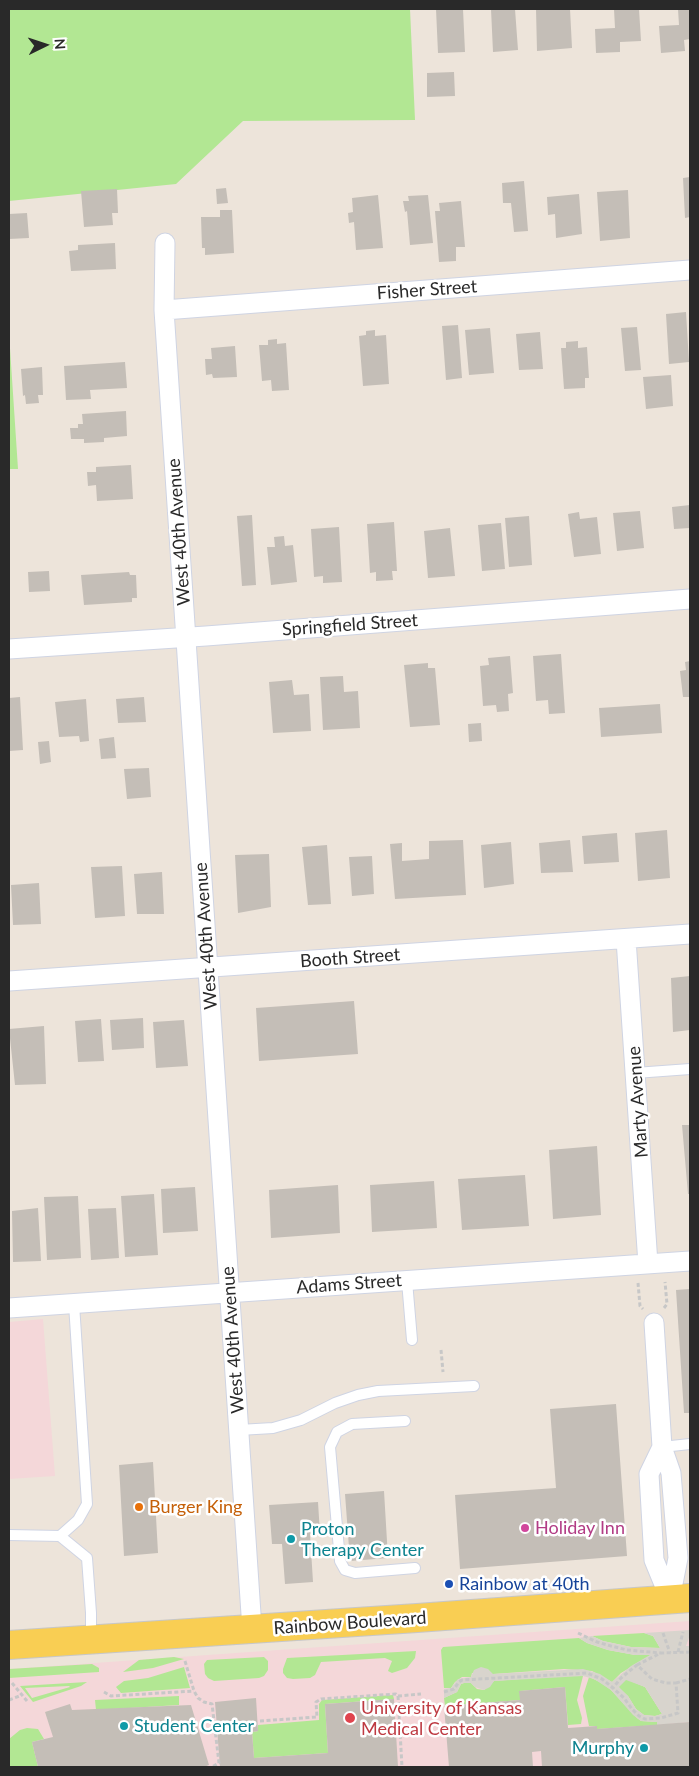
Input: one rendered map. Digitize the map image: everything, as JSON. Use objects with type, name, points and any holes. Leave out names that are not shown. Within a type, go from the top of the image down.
[{"type":"main road","name":"Rainbow Boulevard","points":[[9,1645],[680,1598]]},
{"type":"street","name":"West 40th Avenue","points":[[165,243],[164,310],[252,1629]]},
{"type":"street","name":"Fisher Street","points":[[164,310],[690,270]]},
{"type":"street","name":"Springfield Street","points":[[9,649],[186,638],[690,599]]},
{"type":"street","name":"Booth Street","points":[[9,981],[690,934]]},
{"type":"street","name":"Marty Avenue","points":[[626,939],[648,1264]]},
{"type":"street","name":"Adams Street","points":[[9,1308],[690,1261]]},
{"type":"street","points":[[654,1323],[662,1447],[671,1473],[680,1598]]},
{"type":"lane","points":[[635,1073],[690,1069]]},
{"type":"lane","points":[[407,1280],[412,1340]]},
{"type":"lane","points":[[60,1536],[78,1520],[87,1504],[74,1304]]},
{"type":"lane","points":[[239,1430],[273,1428],[301,1420],[335,1402],[378,1391],[474,1386]]},
{"type":"lane","points":[[405,1421],[352,1424],[337,1432],[330,1447],[340,1561],[345,1570],[354,1573],[415,1568]]},
{"type":"lane","points":[[662,1447],[690,1444]]},
{"type":"lane","points":[[9,1535],[60,1536],[87,1558],[91,1640]]},
{"type":"path","points":[[638,1280],[640,1306],[654,1323],[666,1304],[665,1278]]},
{"type":"path","points":[[441,1350],[443,1375]]},
{"type":"path","points":[[678,1652],[683,1632]]},
{"type":"path","points":[[578,1633],[597,1642],[627,1650],[661,1653],[690,1651]]},
{"type":"path","points":[[663,1633],[670,1653]]},
{"type":"path","points":[[614,1688],[621,1678],[637,1665],[661,1653]]},
{"type":"path","points":[[185,1661],[198,1698],[212,1704],[219,1763],[212,1767]]},
{"type":"path","points":[[637,1665],[652,1679],[666,1683],[676,1683],[690,1679]]},
{"type":"path","points":[[444,1692],[454,1689],[462,1680],[579,1672],[595,1675],[614,1688],[639,1716],[645,1719],[656,1719],[678,1713],[676,1683]]},
{"type":"path","points":[[12,1683],[27,1701]]},
{"type":"path","points":[[104,1692],[111,1696],[194,1691]]},
{"type":"path","points":[[260,1721],[317,1717],[316,1702],[321,1699],[421,1694]]},
{"type":"path","points":[[9,1700],[22,1695]]},
{"type":"path","points":[[398,1696],[402,1767]]},
{"type":"shaded area","points":[[43,1319],[55,1476],[9,1479],[9,1322]]},
{"type":"shaded area","name":"University of Kansas Medical Center","points":[[690,1621],[690,1767],[9,1767],[9,1669]]},
{"type":"shaded area","points":[[690,1630],[686,1646],[690,1646],[690,1722],[657,1725],[657,1722],[641,1721],[633,1715],[611,1690],[594,1679],[583,1676],[494,1681],[490,1687],[484,1690],[475,1687],[471,1683],[464,1683],[461,1684],[457,1692],[444,1698],[444,1689],[451,1688],[458,1679],[471,1677],[474,1670],[481,1667],[488,1669],[493,1674],[583,1669],[600,1674],[612,1682],[631,1666],[650,1655],[635,1655],[608,1650],[587,1643],[579,1638],[592,1636],[603,1641],[631,1647],[660,1648],[653,1636],[644,1633]],"holes":[[[626,1680],[645,1687],[662,1714],[655,1716],[644,1715],[636,1709],[628,1696],[619,1687]]]},
{"type":"green space","points":[[9,9],[410,9],[415,120],[243,121],[176,184],[9,201]]},
{"type":"green space","points":[[9,333],[18,469],[9,469]]},
{"type":"green space","points":[[644,1633],[653,1636],[660,1648],[631,1647],[603,1641],[592,1636]]},
{"type":"green space","points":[[579,1638],[587,1643],[608,1650],[635,1655],[651,1655],[621,1673],[612,1682],[592,1671],[564,1669],[493,1674],[472,1673],[471,1677],[462,1677],[451,1688],[444,1688],[441,1650],[443,1647]]},
{"type":"green space","points":[[416,1651],[415,1658],[407,1668],[392,1673],[388,1671],[392,1661],[385,1658],[321,1662],[315,1675],[310,1678],[287,1678],[283,1673],[287,1658]]},
{"type":"green space","points":[[174,1657],[184,1659],[153,1668],[123,1672],[139,1660]]},
{"type":"green space","points":[[264,1657],[268,1661],[268,1670],[264,1676],[259,1678],[214,1681],[205,1674],[204,1664],[207,1660]]},
{"type":"green space","points":[[92,1664],[99,1668],[99,1672],[9,1678],[9,1669]]},
{"type":"green space","points":[[184,1667],[190,1688],[121,1693],[116,1687],[124,1681],[148,1678]]},
{"type":"green space","points":[[573,1675],[583,1676],[577,1700],[582,1718],[581,1724],[568,1725],[565,1687],[520,1691],[520,1700],[445,1706],[444,1698],[457,1692],[461,1684],[464,1683],[471,1683],[477,1689],[484,1690],[494,1681]]},
{"type":"green space","points":[[589,1677],[611,1690],[641,1721],[657,1722],[657,1725],[597,1729],[597,1726],[589,1726],[583,1696]]},
{"type":"green space","points":[[626,1679],[645,1687],[662,1714],[655,1716],[644,1715],[636,1709],[628,1696],[618,1687]]},
{"type":"green space","points":[[87,1682],[81,1686],[33,1702],[20,1686]],"holes":[[[69,1686],[32,1698],[25,1688]]]},
{"type":"green space","points":[[393,1695],[394,1699],[325,1704],[328,1753],[254,1758],[252,1732],[258,1731],[258,1725],[319,1720],[319,1704],[322,1700]]},
{"type":"green space","points":[[179,1696],[179,1705],[96,1710],[95,1700]]},
{"type":"green space","points":[[27,1728],[38,1729],[44,1739],[32,1742],[38,1767],[9,1767],[9,1739],[20,1730]]},
{"type":"building","points":[[436,9],[463,9],[465,52],[438,53]]},
{"type":"building","points":[[491,9],[515,9],[518,50],[493,52]]},
{"type":"building","points":[[536,9],[570,9],[572,48],[537,51]]},
{"type":"building","points":[[614,9],[639,9],[641,41],[620,42],[620,52],[596,53],[595,29],[615,28]]},
{"type":"building","points":[[678,9],[690,9],[690,39],[684,40],[685,51],[661,53],[659,26],[679,25]]},
{"type":"building","points":[[454,72],[455,96],[427,97],[427,73]]},
{"type":"building","points":[[690,177],[690,217],[685,218],[683,178]]},
{"type":"building","points":[[524,181],[528,231],[514,232],[511,203],[503,203],[502,183]]},
{"type":"building","points":[[226,188],[228,203],[217,204],[216,189]]},
{"type":"building","points":[[117,189],[118,213],[112,213],[113,225],[84,227],[81,191]]},
{"type":"building","points":[[628,190],[630,238],[600,241],[597,192]]},
{"type":"building","points":[[579,194],[582,234],[556,238],[555,214],[548,215],[547,197]]},
{"type":"building","points":[[378,195],[383,248],[356,250],[354,222],[349,223],[348,213],[353,212],[352,198]]},
{"type":"building","points":[[428,195],[433,243],[410,245],[407,211],[405,212],[403,201],[409,201],[408,196]]},
{"type":"building","points":[[461,201],[465,247],[456,247],[456,261],[439,262],[435,211],[440,211],[439,203]]},
{"type":"building","points":[[220,210],[232,210],[234,253],[205,255],[205,248],[202,248],[201,217],[220,217]]},
{"type":"building","points":[[27,213],[29,238],[9,239],[9,214]]},
{"type":"building","points":[[115,243],[116,269],[71,271],[69,251],[78,250],[78,245]]},
{"type":"building","points":[[686,312],[689,362],[669,364],[666,314]]},
{"type":"building","points":[[458,325],[462,378],[446,380],[442,326]]},
{"type":"building","points":[[637,327],[641,370],[625,371],[621,328]]},
{"type":"building","points":[[490,328],[494,373],[469,375],[465,330]]},
{"type":"building","points":[[375,330],[375,336],[386,335],[389,384],[363,386],[359,336],[366,335],[366,331]]},
{"type":"building","points":[[540,332],[543,369],[519,370],[516,334]]},
{"type":"building","points":[[277,339],[277,344],[286,343],[289,390],[272,391],[271,380],[262,381],[259,345],[268,345],[268,340]]},
{"type":"building","points":[[578,341],[578,348],[587,347],[589,378],[585,378],[585,388],[564,389],[561,348],[566,348],[566,342]]},
{"type":"building","points":[[235,346],[237,377],[213,378],[212,374],[206,375],[205,359],[212,359],[211,348]]},
{"type":"building","points":[[125,362],[127,388],[90,390],[91,399],[66,400],[64,366]]},
{"type":"building","points":[[42,367],[43,395],[38,395],[39,403],[26,404],[25,395],[23,396],[21,369]]},
{"type":"building","points":[[671,375],[673,406],[646,409],[643,377]]},
{"type":"building","points":[[126,411],[127,436],[104,438],[104,442],[84,443],[84,439],[71,439],[70,428],[78,428],[78,424],[83,424],[82,414]]},
{"type":"building","points":[[131,465],[133,499],[97,501],[96,485],[88,486],[87,472],[96,472],[96,467]]},
{"type":"building","points":[[690,505],[690,528],[674,529],[672,507]]},
{"type":"building","points":[[640,511],[644,548],[617,551],[613,513]]},
{"type":"building","points":[[579,512],[580,519],[597,517],[601,554],[574,557],[568,514]]},
{"type":"building","points":[[252,515],[256,585],[242,586],[237,516]]},
{"type":"building","points":[[529,516],[532,565],[509,567],[505,518]]},
{"type":"building","points":[[394,522],[397,571],[392,571],[393,580],[376,581],[376,572],[370,573],[367,524]]},
{"type":"building","points":[[501,523],[505,569],[482,571],[478,525]]},
{"type":"building","points":[[339,527],[342,582],[323,583],[323,576],[314,577],[311,529]]},
{"type":"building","points":[[450,528],[455,576],[428,578],[424,531]]},
{"type":"building","points":[[284,536],[285,546],[293,545],[297,582],[271,585],[267,547],[275,547],[274,537]]},
{"type":"building","points":[[49,571],[50,591],[29,592],[28,572]]},
{"type":"building","points":[[129,572],[130,575],[136,575],[137,598],[132,598],[132,602],[84,605],[81,575]]},
{"type":"building","points":[[561,654],[565,713],[549,714],[548,700],[536,701],[533,656]]},
{"type":"building","points":[[510,656],[513,693],[508,694],[509,711],[497,712],[496,705],[483,706],[480,666],[489,665],[488,658]]},
{"type":"building","points":[[690,661],[690,697],[683,697],[680,671],[686,670],[685,662]]},
{"type":"building","points":[[428,663],[428,668],[435,668],[440,725],[410,727],[404,665]]},
{"type":"building","points":[[343,676],[344,692],[358,691],[360,728],[323,730],[320,677]]},
{"type":"building","points":[[292,680],[294,695],[309,694],[311,731],[273,733],[269,682]]},
{"type":"building","points":[[20,697],[23,750],[9,751],[9,698]]},
{"type":"building","points":[[144,697],[146,722],[118,723],[116,699]]},
{"type":"building","points":[[86,699],[89,741],[80,742],[79,736],[59,737],[55,702]]},
{"type":"building","points":[[660,704],[662,733],[601,737],[599,708]]},
{"type":"building","points":[[481,723],[482,741],[469,742],[468,724]]},
{"type":"building","points":[[114,737],[116,758],[101,759],[99,739]]},
{"type":"building","points":[[49,741],[51,762],[40,764],[38,742]]},
{"type":"building","points":[[149,768],[151,797],[127,799],[124,769]]},
{"type":"building","points":[[667,830],[670,878],[638,881],[635,833]]},
{"type":"building","points":[[617,833],[619,862],[584,864],[582,836]]},
{"type":"building","points":[[463,840],[466,895],[395,899],[390,844],[402,843],[402,861],[429,859],[429,841]]},
{"type":"building","points":[[570,840],[573,872],[541,873],[539,843]]},
{"type":"building","points":[[511,842],[514,884],[484,888],[481,845]]},
{"type":"building","points":[[327,845],[331,904],[308,905],[302,847]]},
{"type":"building","points":[[269,854],[271,907],[238,913],[235,855]]},
{"type":"building","points":[[372,856],[374,894],[352,896],[349,857]]},
{"type":"building","points":[[122,866],[125,916],[95,918],[91,867]]},
{"type":"building","points":[[162,872],[164,914],[137,914],[134,874]]},
{"type":"building","points":[[39,883],[41,924],[13,925],[11,885]]},
{"type":"building","points":[[690,976],[690,1030],[673,1032],[671,978]]},
{"type":"building","points":[[354,1001],[358,1054],[259,1061],[256,1008]]},
{"type":"building","points":[[143,1018],[144,1048],[112,1050],[110,1020]]},
{"type":"building","points":[[101,1019],[104,1061],[78,1062],[75,1021]]},
{"type":"building","points":[[184,1020],[188,1066],[156,1068],[153,1022]]},
{"type":"building","points":[[44,1026],[46,1084],[15,1085],[9,1029]]},
{"type":"building","points":[[682,1125],[690,1125],[690,1194],[688,1194]]},
{"type":"building","points":[[597,1146],[601,1215],[553,1219],[549,1150]]},
{"type":"building","points":[[525,1175],[529,1226],[462,1230],[458,1179]]},
{"type":"building","points":[[434,1181],[437,1228],[372,1232],[370,1185]]},
{"type":"building","points":[[338,1185],[340,1233],[271,1238],[269,1190]]},
{"type":"building","points":[[195,1187],[198,1231],[163,1233],[161,1189]]},
{"type":"building","points":[[154,1194],[158,1255],[125,1257],[121,1196]]},
{"type":"building","points":[[78,1196],[81,1258],[47,1260],[44,1197]]},
{"type":"building","points":[[38,1208],[41,1261],[13,1262],[12,1211]]},
{"type":"building","points":[[116,1208],[119,1258],[91,1260],[88,1209]]},
{"type":"building","points":[[690,1289],[690,1413],[684,1413],[676,1290]]},
{"type":"building","points":[[616,1404],[627,1556],[460,1569],[455,1495],[556,1488],[550,1409]]},
{"type":"building","points":[[153,1462],[158,1553],[124,1556],[119,1465]]},
{"type":"building","points":[[384,1491],[388,1558],[350,1561],[345,1494]]},
{"type":"building","name":"Proton Therapy Center","points":[[318,1502],[320,1534],[310,1534],[313,1582],[285,1584],[282,1544],[272,1544],[269,1505]]},
{"type":"building","points":[[565,1687],[568,1728],[597,1726],[597,1729],[690,1722],[690,1767],[542,1767],[541,1751],[532,1752],[533,1767],[449,1767],[444,1706],[520,1700],[519,1691]]},
{"type":"building","points":[[256,1698],[258,1731],[252,1732],[254,1758],[328,1753],[325,1704],[394,1699],[398,1767],[220,1767],[215,1702]]},
{"type":"building","name":"Student Center","points":[[70,1704],[72,1710],[191,1705],[209,1765],[204,1767],[38,1767],[32,1742],[53,1737],[45,1712]]},
{"type":"place","name":"Burger King","points":[[139,1507]]},
{"type":"place","name":"Holiday Inn","points":[[525,1528]]},
{"type":"place","name":"Proton Therapy Center","points":[[291,1539]]},
{"type":"place","name":"Rainbow at 40th","points":[[449,1584]]},
{"type":"place","name":"University of Kansas Medical Center","points":[[350,1718]]},
{"type":"place","name":"Student Center","points":[[124,1726]]},
{"type":"place","name":"Murphy","points":[[644,1748]]}]
